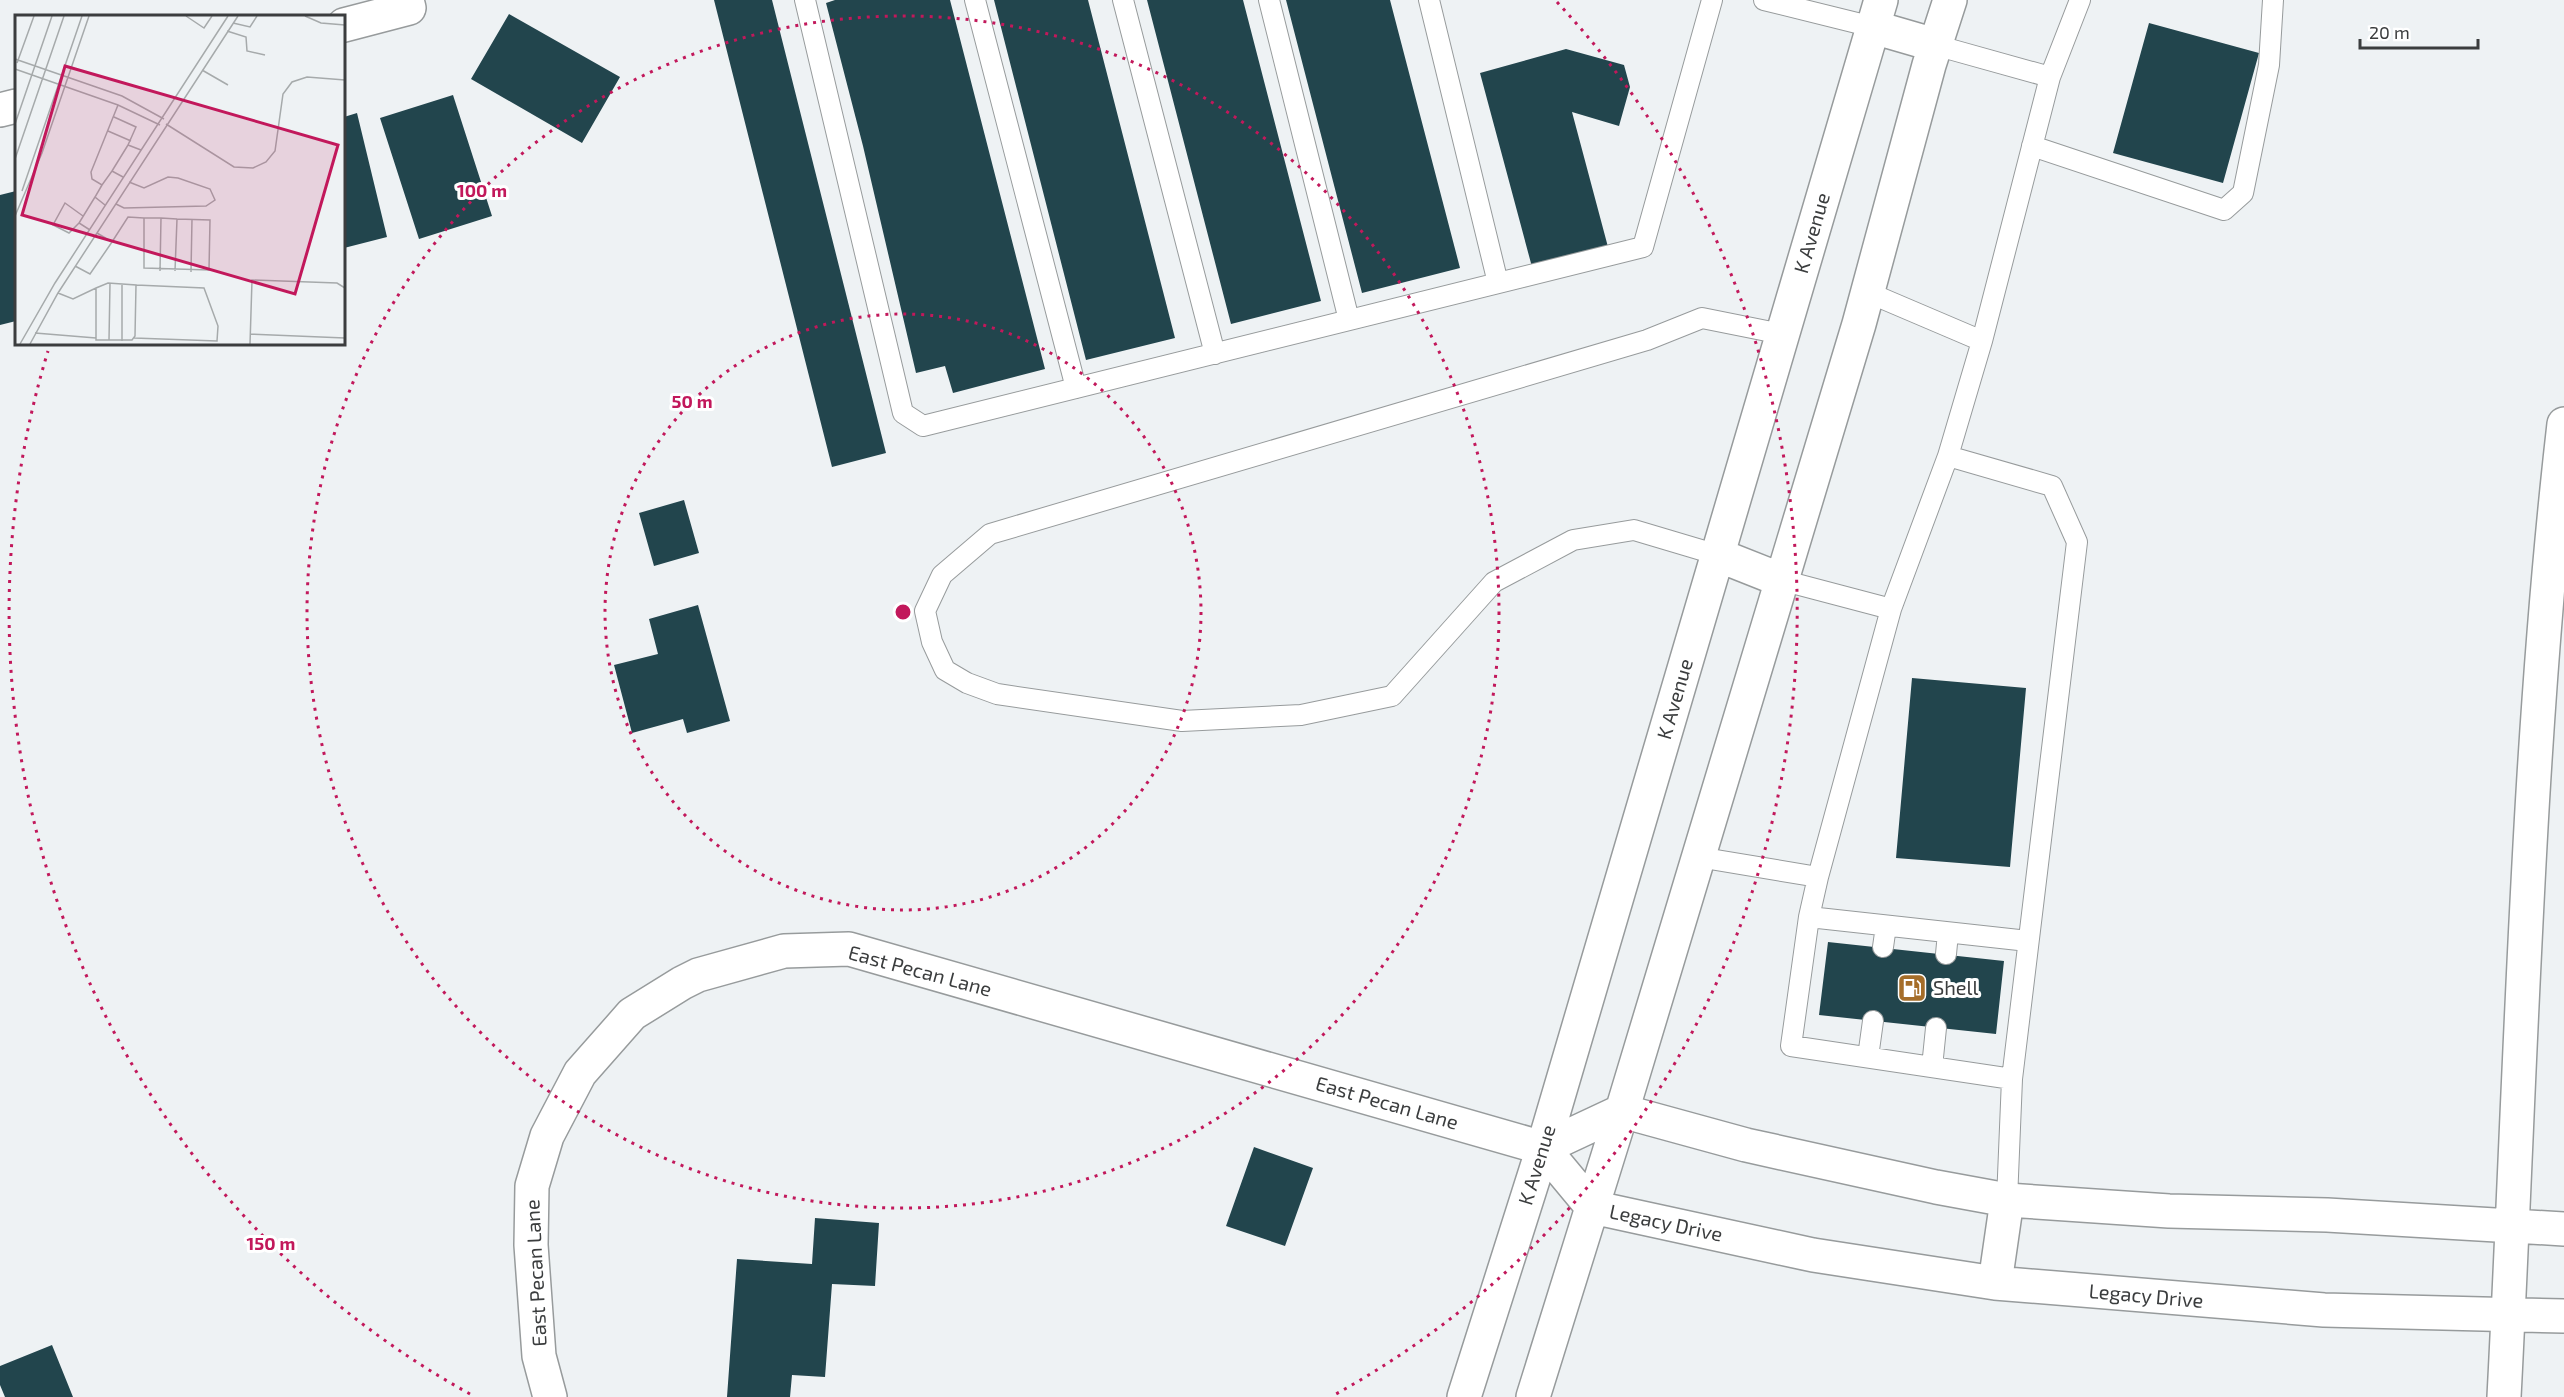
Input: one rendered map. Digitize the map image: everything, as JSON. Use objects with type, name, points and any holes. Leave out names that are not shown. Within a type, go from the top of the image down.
[{"type":"main road","points":[[1533,1397],[1622,1112],[1867,292],[1935,45],[1950,0]]},
{"type":"main road","points":[[345,24],[408,4]]},
{"type":"main road","points":[[1877,13],[1935,45]]},
{"type":"main road","name":"K Avenue","points":[[1464,1397],[1543,1148],[1877,13]]},
{"type":"main road","points":[[0,110],[15,106]]},
{"type":"main road","points":[[2504,1397],[2534,794],[2548,585],[2564,424]]},
{"type":"main road","points":[[1718,555],[1781,580]]},
{"type":"main road","name":"East Pecan Lane","points":[[550,1397],[539,1356],[531,1245],[532,1186],[553,1125],[580,1073],[632,1014],[698,975],[784,951],[849,949],[1543,1148]]},
{"type":"main road","points":[[1543,1148],[1622,1112],[1746,1145],[1936,1187],[2007,1200],[2169,1211],[2327,1215],[2557,1228]]},
{"type":"main road","name":"Legacy Drive","points":[[1543,1148],[1592,1207],[1813,1256],[1995,1283],[2324,1310],[2559,1316]]},
{"type":"main road","points":[[1995,1283],[2007,1200]]},
{"type":"lane","points":[[805,0],[903,413],[923,426],[1643,248],[1712,0]]},
{"type":"lane","points":[[975,0],[1076,388]]},
{"type":"lane","points":[[1123,0],[1215,354]]},
{"type":"lane","points":[[1269,0],[1349,320]]},
{"type":"lane","points":[[1429,0],[1498,283]]},
{"type":"lane","points":[[1764,0],[1877,13]]},
{"type":"lane","points":[[2012,1079],[1791,1046],[1809,917],[1818,876],[1891,609],[1948,456],[1982,341],[2050,77],[2080,0]]},
{"type":"lane","points":[[2032,146],[2223,210],[2243,193],[2269,65],[2272,0]]},
{"type":"lane","points":[[1935,45],[2050,77]]},
{"type":"lane","points":[[1867,292],[1982,341]]},
{"type":"lane","points":[[1718,555],[1634,530],[1573,540],[1494,582],[1392,696],[1301,715],[1182,721],[997,694],[967,683],[945,670],[932,642],[925,611],[942,575],[990,534],[1647,340],[1702,318],[1782,334]]},
{"type":"lane","points":[[1948,456],[2052,486],[2077,542],[2012,1079],[2007,1200]]},
{"type":"lane","points":[[1781,580],[1891,609]]},
{"type":"lane","points":[[1698,856],[1818,876]]},
{"type":"lane","points":[[1809,917],[2028,941]]},
{"type":"lane","points":[[1883,947],[1886,926]]},
{"type":"lane","points":[[1946,954],[1948,933]]},
{"type":"lane","points":[[1868,1057],[1873,1021]]},
{"type":"lane","points":[[1932,1066],[1936,1028]]},
{"type":"building","points":[[714,0],[772,0],[886,453],[832,467]]},
{"type":"building","points":[[835,0],[950,0],[1045,369],[953,393],[945,366],[916,373],[863,146],[826,3]]},
{"type":"building","points":[[994,0],[1088,0],[1175,338],[1086,360]]},
{"type":"building","points":[[1147,0],[1243,0],[1321,301],[1231,324]]},
{"type":"building","points":[[1286,0],[1390,0],[1460,268],[1362,293]]},
{"type":"building","points":[[509,14],[620,77],[582,143],[471,79]]},
{"type":"building","points":[[2149,23],[2259,53],[2223,183],[2113,153]]},
{"type":"building","points":[[1566,49],[1624,65],[1630,87],[1619,126],[1572,112],[1608,247],[1532,267],[1480,73]]},
{"type":"building","points":[[453,95],[492,216],[419,239],[380,118]]},
{"type":"building","points":[[357,113],[387,237],[345,248],[345,117]]},
{"type":"building","points":[[15,191],[15,321],[0,325],[0,195]]},
{"type":"building","points":[[684,500],[699,553],[654,566],[639,513]]},
{"type":"building","points":[[698,605],[730,721],[687,733],[683,719],[632,733],[614,665],[658,654],[649,619]]},
{"type":"building","points":[[1912,678],[2026,688],[2010,867],[1896,858]]},
{"type":"building","name":"Shell","points":[[1828,942],[2004,961],[1996,1034],[1819,1015]]},
{"type":"building","points":[[1254,1147],[1313,1168],[1285,1246],[1226,1226]]},
{"type":"building","points":[[815,1218],[879,1223],[875,1286],[832,1284],[825,1377],[792,1375],[790,1397],[727,1397],[737,1259],[812,1264]]},
{"type":"building","points":[[52,1345],[73,1397],[5,1397],[0,1385],[0,1366]]},
{"type":"place","name":"Shell","points":[[1912,988]]}]
